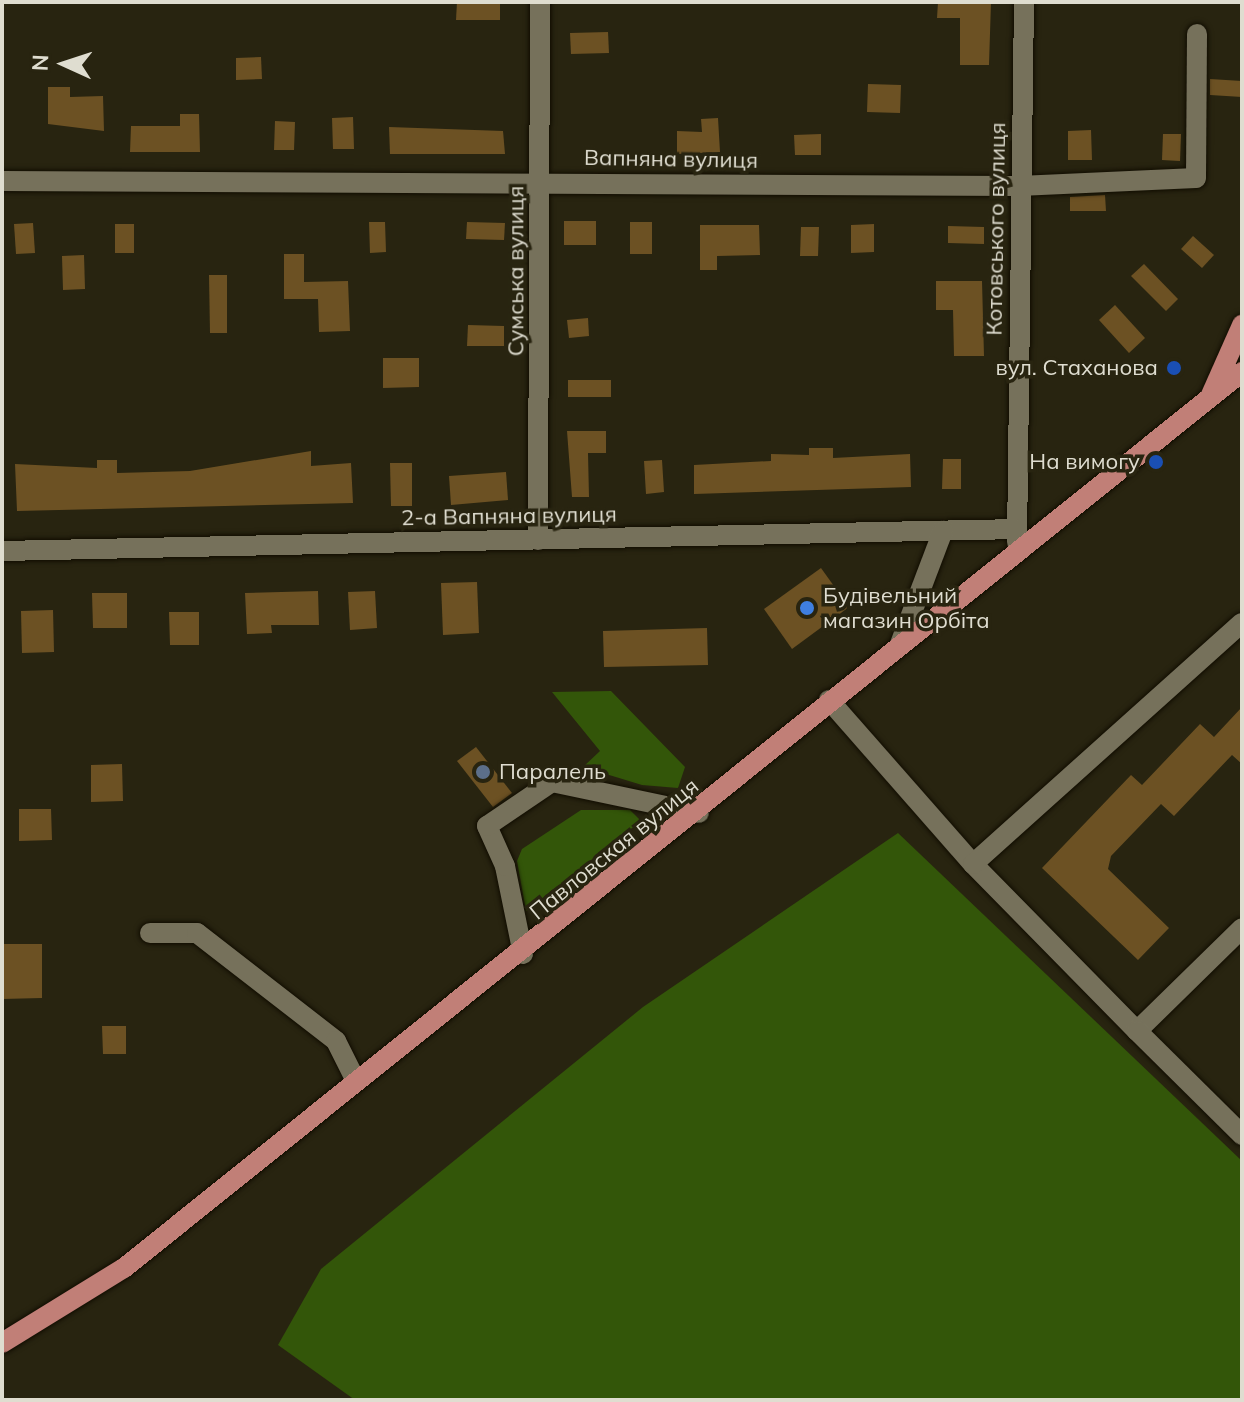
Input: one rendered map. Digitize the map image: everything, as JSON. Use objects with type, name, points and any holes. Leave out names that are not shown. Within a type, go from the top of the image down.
[{"type":"main road","points":[[1210,399],[1242,325]]},
{"type":"main road","name":"Павловская вулиця","points":[[2,1343],[124,1268],[356,1081],[523,954],[699,813],[829,700],[1242,372]]},
{"type":"main road","points":[[1210,399],[1242,378]]},
{"type":"street","name":"Сумська вулиця","points":[[538,540],[540,2]]},
{"type":"street","name":"Котовського вулиця","points":[[1017,552],[1019,186],[1024,2]]},
{"type":"street","name":"Вапняна вулиця","points":[[2,181],[1019,186],[1196,178],[1197,34]]},
{"type":"street","name":"2-а Вапняна вулиця","points":[[2,551],[1017,529]]},
{"type":"street","points":[[900,644],[943,531]]},
{"type":"street","points":[[973,864],[1242,623]]},
{"type":"street","points":[[829,700],[973,864],[1242,1135]]},
{"type":"street","points":[[523,954],[505,866],[487,826],[552,782],[699,813]]},
{"type":"street","points":[[1137,1031],[1242,928]]},
{"type":"street","points":[[150,933],[197,933],[336,1041],[356,1081]]},
{"type":"green space","points":[[611,691],[685,767],[678,788],[642,785],[583,767],[600,751],[552,692]]},
{"type":"green space","points":[[581,810],[630,810],[641,821],[526,911],[517,861],[522,849]]},
{"type":"green space","points":[[898,833],[1242,1161],[1242,1400],[355,1400],[278,1345],[321,1269],[643,1007]]},
{"type":"building","points":[[457,2],[500,2],[500,20],[456,20]]},
{"type":"building","points":[[938,2],[991,2],[989,65],[960,65],[960,18],[937,18]]},
{"type":"building","points":[[608,32],[609,53],[571,54],[570,33]]},
{"type":"building","points":[[261,57],[262,79],[236,80],[236,58]]},
{"type":"building","points":[[1210,79],[1242,81],[1242,97],[1210,95]]},
{"type":"building","points":[[868,84],[901,85],[900,113],[867,112]]},
{"type":"building","points":[[48,87],[70,87],[70,97],[103,96],[104,131],[48,124]]},
{"type":"building","points":[[180,114],[199,114],[200,152],[130,152],[131,126],[180,126]]},
{"type":"building","points":[[353,117],[354,149],[333,149],[332,118]]},
{"type":"building","points":[[718,118],[720,152],[677,154],[677,131],[702,132],[701,119]]},
{"type":"building","points":[[275,121],[295,122],[294,150],[274,150]]},
{"type":"building","points":[[389,127],[503,131],[505,154],[390,154]]},
{"type":"building","points":[[1091,130],[1092,160],[1068,160],[1068,131]]},
{"type":"building","points":[[821,134],[821,155],[795,155],[794,135]]},
{"type":"building","points":[[1163,134],[1181,134],[1180,161],[1162,160]]},
{"type":"building","points":[[1105,195],[1106,211],[1070,211],[1070,197]]},
{"type":"building","points":[[564,221],[596,221],[596,245],[564,245]]},
{"type":"building","points":[[369,222],[385,222],[386,252],[370,253]]},
{"type":"building","points":[[467,222],[505,223],[504,240],[466,239]]},
{"type":"building","points":[[630,222],[652,222],[652,254],[630,254]]},
{"type":"building","points":[[33,223],[35,253],[16,254],[14,224]]},
{"type":"building","points":[[115,224],[134,224],[134,253],[115,253]]},
{"type":"building","points":[[874,224],[874,252],[851,253],[851,225]]},
{"type":"building","points":[[700,225],[759,225],[760,255],[717,256],[717,270],[700,270]]},
{"type":"building","points":[[948,226],[984,227],[984,244],[948,243]]},
{"type":"building","points":[[801,227],[819,227],[818,256],[800,256]]},
{"type":"building","points":[[1193,236],[1214,255],[1202,268],[1181,249]]},
{"type":"building","points":[[284,254],[304,254],[304,282],[348,281],[350,331],[319,332],[318,299],[284,299]]},
{"type":"building","points":[[84,255],[85,289],[63,290],[62,256]]},
{"type":"building","points":[[1144,264],[1178,299],[1166,311],[1131,276]]},
{"type":"building","points":[[209,275],[227,275],[227,333],[210,333]]},
{"type":"building","points":[[936,281],[982,281],[984,356],[954,356],[953,310],[936,310]]},
{"type":"building","points":[[1115,305],[1145,338],[1129,353],[1099,320]]},
{"type":"building","points":[[588,318],[589,336],[569,338],[567,320]]},
{"type":"building","points":[[468,325],[504,326],[504,346],[467,346]]},
{"type":"building","points":[[383,358],[419,358],[419,387],[383,388]]},
{"type":"building","points":[[568,380],[611,380],[611,397],[568,397]]},
{"type":"building","points":[[567,431],[606,431],[606,453],[588,453],[589,497],[572,497]]},
{"type":"building","points":[[809,448],[833,448],[833,458],[910,454],[911,487],[694,494],[694,465],[771,461],[771,454],[809,455]]},
{"type":"building","points":[[311,451],[311,466],[351,463],[353,503],[17,511],[15,464],[97,468],[97,460],[117,460],[117,473],[190,471]]},
{"type":"building","points":[[943,459],[961,459],[961,489],[942,489]]},
{"type":"building","points":[[662,460],[664,492],[646,494],[644,461]]},
{"type":"building","points":[[390,463],[412,463],[412,506],[391,506]]},
{"type":"building","points":[[506,472],[508,500],[451,505],[449,476]]},
{"type":"building","name":"Будівельний магазин Орбіта","points":[[821,568],[849,607],[792,649],[764,609]]},
{"type":"building","points":[[477,582],[479,633],[443,635],[441,583]]},
{"type":"building","points":[[318,591],[319,625],[271,625],[272,633],[247,634],[245,593]]},
{"type":"building","points":[[375,591],[377,628],[350,630],[348,592]]},
{"type":"building","points":[[92,593],[127,593],[127,628],[93,628]]},
{"type":"building","points":[[53,610],[54,652],[22,653],[21,611]]},
{"type":"building","points":[[169,612],[199,612],[199,645],[170,645]]},
{"type":"building","points":[[707,628],[708,665],[604,667],[603,631]]},
{"type":"building","points":[[1242,707],[1242,764],[1232,755],[1174,816],[1161,804],[1111,856],[1108,869],[1169,928],[1138,960],[1042,868],[1131,775],[1142,785],[1200,724],[1214,737]]},
{"type":"building","points":[[476,747],[512,793],[493,807],[457,761]]},
{"type":"building","points":[[122,764],[123,801],[91,802],[91,765]]},
{"type":"building","points":[[19,809],[51,809],[52,840],[19,841]]},
{"type":"building","points":[[2,944],[42,944],[42,998],[2,999]]},
{"type":"building","points":[[102,1026],[126,1026],[126,1054],[103,1054]]},
{"type":"place","name":"вул. Стаханова","points":[[1174,368]]},
{"type":"place","name":"На вимогу","points":[[1156,462]]},
{"type":"place","name":"Будівельний магазин Орбіта","points":[[807,608]]},
{"type":"place","name":"Паралель","points":[[483,772]]}]
